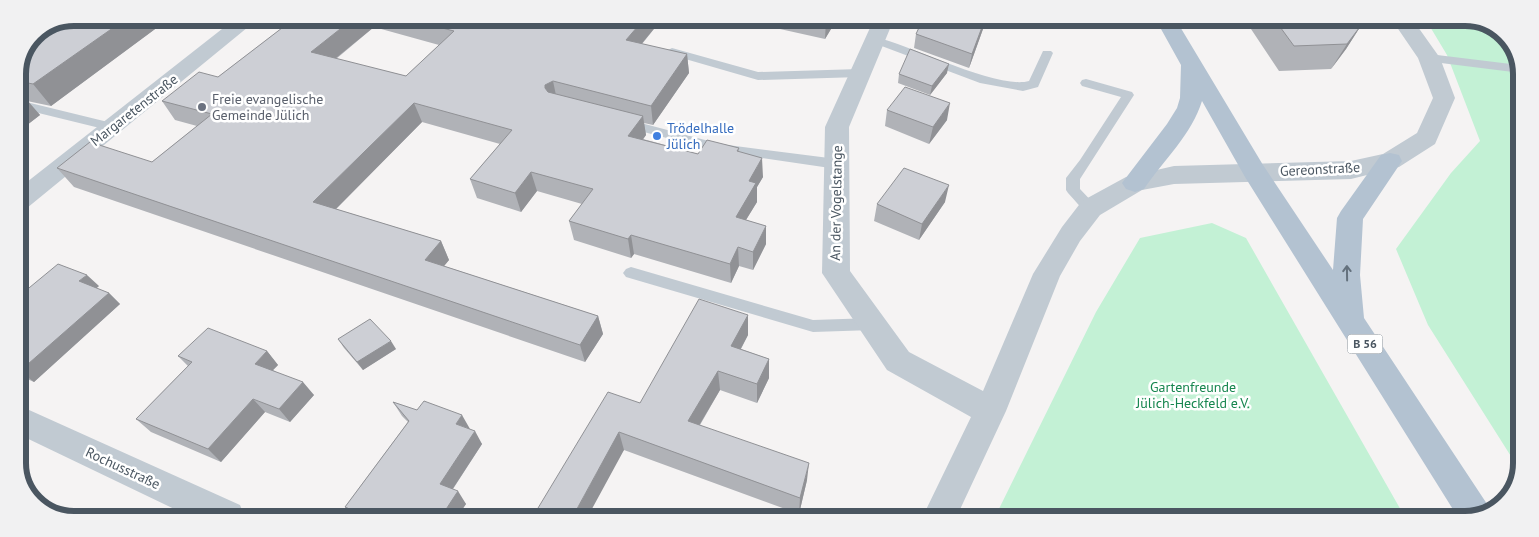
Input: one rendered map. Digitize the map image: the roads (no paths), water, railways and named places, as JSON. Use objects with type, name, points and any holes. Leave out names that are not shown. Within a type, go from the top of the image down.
[{"type":"main road","name":"B 56","points":[[1169,26],[1254,172],[1472,510]]},
{"type":"main road","points":[[1135,183],[1183,118],[1191,99],[1192,66]]},
{"type":"main road","points":[[1350,322],[1346,275],[1350,218],[1390,161]]},
{"type":"street","name":"Margaretenstraße","points":[[26,196],[239,26]]},
{"type":"street","name":"Gereonstraße","points":[[1254,172],[1351,170],[1390,161],[1426,138],[1444,98],[1428,58],[1406,26]]},
{"type":"street","name":"An der Vogelstange","points":[[879,30],[838,127],[836,272],[898,361],[990,411]]},
{"type":"street","points":[[942,511],[990,411],[1047,274],[1071,234],[1091,208],[1135,183],[1174,175],[1254,172]]},
{"type":"street","name":"Rochusstraße","points":[[26,423],[215,511]]},
{"type":"lane","points":[[879,30],[984,80],[1023,87],[1034,84],[1047,53]]},
{"type":"lane","points":[[672,52],[758,76],[860,73]]},
{"type":"lane","points":[[1428,58],[1512,68]]},
{"type":"lane","points":[[1086,83],[1128,95],[1085,163],[1073,178],[1073,190],[1091,208]]},
{"type":"lane","points":[[26,106],[112,127]]},
{"type":"lane","points":[[614,120],[720,148],[837,164]]},
{"type":"lane","points":[[631,272],[813,326],[873,324]]},
{"type":"place","name":"Freie evangelische Gemeinde Jülich","points":[[202,107]]},
{"type":"place","name":"Trödelhalle Jülich","points":[[657,136]]},
{"type":"park label","name":"Gartenfreunde Jülich-Heckfeld e.V.","points":[[1193,396]]}]
